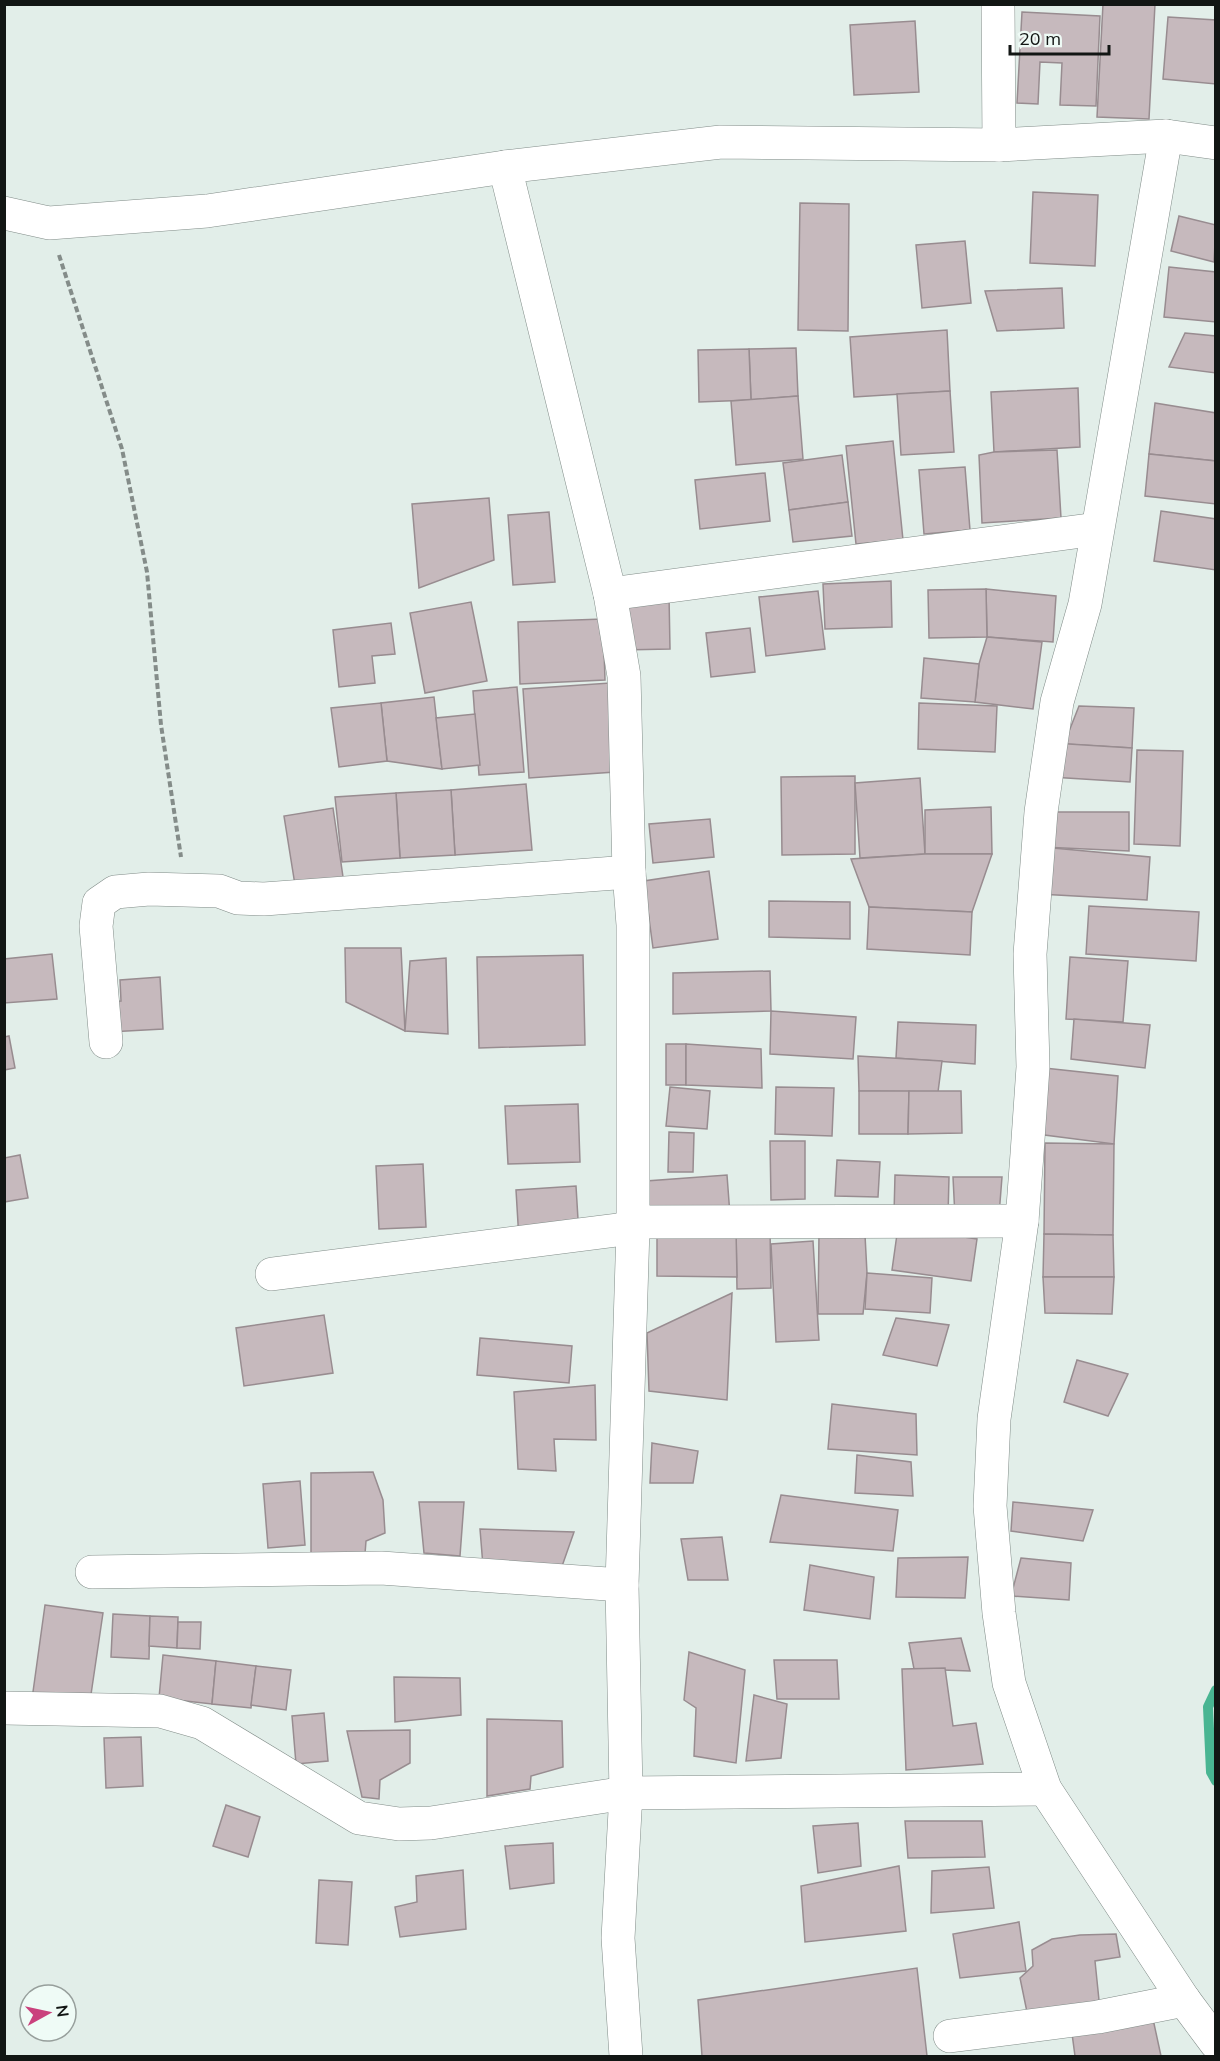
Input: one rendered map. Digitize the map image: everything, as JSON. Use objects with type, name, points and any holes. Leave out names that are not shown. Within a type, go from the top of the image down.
[{"type":"street","points":[[998,4],[999,145]]},
{"type":"street","points":[[1166,136],[1084,604],[1057,702],[1041,812],[1030,954],[1034,1067],[1022,1221],[994,1419],[990,1506],[999,1614],[1009,1683],[1045,1789],[1184,2000],[1215,2043]]},
{"type":"street","points":[[4,213],[49,223],[207,211],[505,167],[722,142],[999,145],[1166,136],[1215,143]]},
{"type":"street","points":[[505,167],[610,594],[624,676],[629,872],[633,925],[633,1225],[622,1585],[626,1793],[618,1938],[626,2056]]},
{"type":"street","points":[[610,594],[1097,529]]},
{"type":"street","points":[[106,1042],[96,926],[99,903],[115,892],[185,888],[219,891],[238,898],[264,900],[629,872]]},
{"type":"street","points":[[273,1274],[633,1225],[1022,1221]]},
{"type":"street","points":[[92,1572],[381,1568],[622,1585]]},
{"type":"street","points":[[4,1708],[160,1711],[202,1723],[359,1818],[399,1824],[432,1823],[626,1793],[1045,1789]]},
{"type":"street","points":[[950,2036],[1098,2017],[1184,2000]]},
{"type":"path","points":[[49,223],[122,449],[129,483],[147,572],[161,725],[185,888]]},
{"type":"building","points":[[1103,4],[1155,4],[1149,119],[1097,117]]},
{"type":"building","points":[[1022,12],[1100,16],[1096,106],[1060,105],[1062,63],[1040,62],[1038,104],[1017,103]]},
{"type":"building","points":[[1168,17],[1216,20],[1216,84],[1163,79]]},
{"type":"building","points":[[915,21],[919,92],[854,95],[850,25]]},
{"type":"building","points":[[1033,192],[1098,195],[1095,266],[1030,263]]},
{"type":"building","points":[[800,203],[849,204],[848,331],[798,330]]},
{"type":"building","points":[[1179,216],[1216,225],[1214,262],[1171,251]]},
{"type":"building","points":[[965,241],[971,303],[922,308],[916,245]]},
{"type":"building","points":[[1169,267],[1216,272],[1216,322],[1164,317]]},
{"type":"building","points":[[1062,288],[1064,328],[997,331],[985,291]]},
{"type":"building","points":[[947,330],[950,391],[854,397],[850,337]]},
{"type":"building","points":[[1185,333],[1216,336],[1216,373],[1169,367]]},
{"type":"building","points":[[796,348],[798,396],[751,400],[749,349]]},
{"type":"building","points":[[749,349],[751,400],[699,402],[698,350]]},
{"type":"building","points":[[1078,388],[1080,447],[994,452],[991,392]]},
{"type":"building","points":[[950,391],[954,452],[901,455],[897,394]]},
{"type":"building","points":[[798,396],[803,459],[736,465],[731,401]]},
{"type":"building","points":[[1155,403],[1216,413],[1216,461],[1149,454]]},
{"type":"building","points":[[893,441],[903,540],[856,544],[846,446]]},
{"type":"building","points":[[1057,450],[1061,518],[982,523],[979,455],[994,452]]},
{"type":"building","points":[[1149,454],[1216,461],[1216,504],[1145,496]]},
{"type":"building","points":[[842,455],[848,502],[789,510],[783,463]]},
{"type":"building","points":[[965,467],[970,530],[924,534],[919,470]]},
{"type":"building","points":[[765,473],[770,521],[700,529],[695,480]]},
{"type":"building","points":[[489,498],[494,560],[419,588],[412,504]]},
{"type":"building","points":[[848,502],[852,536],[793,542],[789,510]]},
{"type":"building","points":[[1161,511],[1216,519],[1216,570],[1154,561]]},
{"type":"building","points":[[549,512],[555,582],[513,585],[508,515]]},
{"type":"building","points":[[891,581],[892,627],[825,629],[823,584]]},
{"type":"building","points":[[986,589],[1056,596],[1053,642],[987,637]]},
{"type":"building","points":[[986,589],[987,637],[929,638],[928,590]]},
{"type":"building","points":[[818,591],[825,649],[766,656],[759,597]]},
{"type":"building","points":[[669,595],[670,649],[622,650],[620,596]]},
{"type":"building","points":[[471,602],[487,681],[425,693],[410,613]]},
{"type":"building","points":[[603,619],[605,680],[520,684],[518,622]]},
{"type":"building","points":[[391,623],[395,654],[372,656],[375,683],[339,687],[333,630]]},
{"type":"building","points":[[750,628],[755,672],[711,677],[706,633]]},
{"type":"building","points":[[987,637],[1042,642],[1033,709],[975,702],[979,664]]},
{"type":"building","points":[[924,658],[979,664],[975,702],[921,698]]},
{"type":"building","points":[[610,683],[615,772],[529,778],[523,689]]},
{"type":"building","points":[[517,687],[524,772],[479,775],[473,691]]},
{"type":"building","points":[[434,697],[442,769],[387,761],[381,703]]},
{"type":"building","points":[[381,703],[387,761],[339,767],[331,708]]},
{"type":"building","points":[[919,703],[997,706],[995,752],[918,749]]},
{"type":"building","points":[[1079,706],[1134,708],[1132,748],[1064,744]]},
{"type":"building","points":[[475,714],[480,765],[442,769],[436,718]]},
{"type":"building","points":[[1053,743],[1132,748],[1130,782],[1051,777]]},
{"type":"building","points":[[1137,750],[1183,751],[1180,846],[1134,844]]},
{"type":"building","points":[[855,776],[855,854],[782,855],[781,777]]},
{"type":"building","points":[[920,778],[925,854],[860,858],[855,783]]},
{"type":"building","points":[[526,784],[532,850],[455,855],[451,790]]},
{"type":"building","points":[[451,790],[455,855],[400,858],[396,793]]},
{"type":"building","points":[[396,793],[400,858],[342,862],[335,797]]},
{"type":"building","points":[[991,807],[992,854],[925,854],[925,810]]},
{"type":"building","points":[[333,808],[343,877],[295,885],[284,816]]},
{"type":"building","points":[[1043,812],[1129,812],[1129,851],[1042,847]]},
{"type":"building","points":[[710,819],[714,857],[653,863],[649,824]]},
{"type":"building","points":[[1042,847],[1150,857],[1147,900],[1039,894]]},
{"type":"building","points":[[925,854],[992,854],[972,912],[869,907],[851,859]]},
{"type":"building","points":[[709,871],[718,939],[653,948],[644,881]]},
{"type":"building","points":[[769,901],[850,902],[850,939],[769,937]]},
{"type":"building","points":[[1089,906],[1199,912],[1196,961],[1086,954]]},
{"type":"building","points":[[869,907],[972,912],[970,955],[867,949]]},
{"type":"building","points":[[345,948],[401,948],[405,1031],[346,1002]]},
{"type":"building","points":[[52,954],[57,999],[4,1003],[4,959]]},
{"type":"building","points":[[583,955],[585,1045],[479,1048],[477,957]]},
{"type":"building","points":[[1070,957],[1128,961],[1123,1022],[1066,1019]]},
{"type":"building","points":[[446,958],[448,1034],[405,1031],[410,961]]},
{"type":"building","points":[[770,971],[771,1011],[673,1014],[673,973]]},
{"type":"building","points":[[160,977],[163,1029],[109,1032],[107,1002],[121,1001],[120,980]]},
{"type":"building","points":[[771,1011],[856,1017],[853,1059],[770,1054]]},
{"type":"building","points":[[1074,1019],[1150,1025],[1145,1068],[1071,1059]]},
{"type":"building","points":[[898,1022],[976,1025],[975,1064],[896,1058]]},
{"type":"building","points":[[9,1036],[15,1068],[4,1070],[4,1037]]},
{"type":"building","points":[[666,1044],[686,1044],[686,1085],[666,1085]]},
{"type":"building","points":[[686,1044],[761,1049],[762,1088],[686,1085]]},
{"type":"building","points":[[858,1056],[942,1061],[938,1092],[859,1091]]},
{"type":"building","points":[[1035,1067],[1118,1076],[1114,1144],[1029,1133]]},
{"type":"building","points":[[670,1087],[710,1091],[707,1129],[666,1126]]},
{"type":"building","points":[[776,1087],[834,1088],[832,1136],[775,1134]]},
{"type":"building","points":[[859,1091],[909,1091],[908,1134],[859,1134]]},
{"type":"building","points":[[909,1091],[961,1091],[962,1133],[908,1134]]},
{"type":"building","points":[[578,1104],[580,1162],[508,1164],[505,1106]]},
{"type":"building","points":[[669,1132],[694,1133],[693,1172],[668,1172]]},
{"type":"building","points":[[770,1141],[805,1141],[805,1199],[771,1200]]},
{"type":"building","points":[[1045,1143],[1114,1144],[1113,1235],[1044,1234]]},
{"type":"building","points":[[20,1155],[28,1198],[4,1202],[4,1158]]},
{"type":"building","points":[[837,1160],[880,1162],[878,1197],[835,1196]]},
{"type":"building","points":[[423,1164],[426,1227],[379,1229],[376,1166]]},
{"type":"building","points":[[727,1175],[730,1215],[649,1221],[646,1181]]},
{"type":"building","points":[[895,1175],[949,1177],[948,1216],[894,1214]]},
{"type":"building","points":[[953,1177],[1002,1177],[999,1215],[955,1217]]},
{"type":"building","points":[[576,1186],[579,1236],[519,1240],[516,1190]]},
{"type":"building","points":[[898,1227],[977,1239],[971,1281],[892,1270]]},
{"type":"building","points":[[770,1229],[771,1288],[737,1289],[736,1230]]},
{"type":"building","points":[[657,1230],[736,1230],[737,1277],[657,1276]]},
{"type":"building","points":[[819,1233],[865,1235],[867,1273],[863,1314],[818,1314]]},
{"type":"building","points":[[1044,1234],[1113,1235],[1114,1277],[1043,1277]]},
{"type":"building","points":[[813,1241],[819,1340],[776,1342],[771,1244]]},
{"type":"building","points":[[867,1273],[932,1278],[930,1313],[865,1309]]},
{"type":"building","points":[[1043,1277],[1114,1277],[1112,1314],[1045,1313]]},
{"type":"building","points":[[732,1293],[727,1400],[649,1391],[647,1333]]},
{"type":"building","points":[[324,1315],[333,1373],[244,1386],[236,1328]]},
{"type":"building","points":[[896,1318],[949,1325],[937,1366],[883,1355]]},
{"type":"building","points":[[480,1338],[572,1346],[569,1383],[477,1375]]},
{"type":"building","points":[[1077,1360],[1128,1374],[1108,1416],[1064,1402]]},
{"type":"building","points":[[595,1385],[596,1440],[554,1439],[556,1471],[518,1469],[514,1392]]},
{"type":"building","points":[[832,1404],[916,1414],[917,1455],[828,1449]]},
{"type":"building","points":[[652,1443],[698,1451],[693,1483],[650,1483]]},
{"type":"building","points":[[857,1455],[911,1462],[913,1496],[855,1493]]},
{"type":"building","points":[[373,1472],[383,1500],[385,1533],[366,1541],[365,1554],[311,1557],[311,1473]]},
{"type":"building","points":[[300,1481],[305,1545],[268,1548],[263,1484]]},
{"type":"building","points":[[781,1495],[898,1510],[893,1551],[770,1542]]},
{"type":"building","points":[[419,1502],[464,1502],[460,1556],[424,1553]]},
{"type":"building","points":[[1013,1502],[1093,1510],[1083,1541],[1011,1531]]},
{"type":"building","points":[[480,1529],[574,1532],[560,1572],[483,1566]]},
{"type":"building","points":[[722,1537],[728,1580],[688,1580],[681,1539]]},
{"type":"building","points":[[968,1557],[965,1598],[896,1597],[898,1558]]},
{"type":"building","points":[[1021,1558],[1071,1563],[1069,1600],[1011,1596]]},
{"type":"building","points":[[810,1565],[874,1577],[870,1619],[804,1610]]},
{"type":"building","points":[[45,1605],[103,1613],[89,1708],[32,1699]]},
{"type":"building","points":[[113,1614],[150,1616],[149,1659],[111,1657]]},
{"type":"building","points":[[150,1616],[178,1617],[177,1648],[149,1646]]},
{"type":"building","points":[[178,1622],[201,1622],[200,1649],[177,1648]]},
{"type":"building","points":[[961,1638],[970,1671],[914,1669],[909,1643]]},
{"type":"building","points":[[689,1652],[745,1670],[736,1763],[694,1756],[696,1708],[684,1700]]},
{"type":"building","points":[[163,1655],[216,1661],[212,1704],[159,1698]]},
{"type":"building","points":[[774,1660],[837,1660],[839,1699],[777,1699]]},
{"type":"building","points":[[216,1661],[256,1666],[251,1708],[212,1704]]},
{"type":"building","points":[[256,1666],[291,1670],[286,1710],[251,1705]]},
{"type":"building","points":[[945,1668],[953,1726],[976,1723],[983,1764],[906,1770],[902,1669]]},
{"type":"building","points":[[394,1677],[460,1678],[461,1715],[395,1722]]},
{"type":"building","points":[[754,1695],[787,1704],[781,1758],[746,1761]]},
{"type":"building","points":[[324,1713],[328,1761],[296,1764],[292,1716]]},
{"type":"building","points":[[487,1719],[562,1721],[563,1767],[531,1776],[530,1789],[487,1796]]},
{"type":"building","points":[[410,1730],[410,1763],[380,1780],[379,1799],[362,1797],[347,1731]]},
{"type":"building","points":[[141,1737],[143,1786],[106,1788],[104,1738]]},
{"type":"building","points":[[226,1805],[260,1817],[248,1857],[213,1846]]},
{"type":"building","points":[[905,1821],[982,1821],[985,1857],[908,1858]]},
{"type":"building","points":[[858,1823],[861,1866],[818,1873],[813,1826]]},
{"type":"building","points":[[553,1843],[554,1883],[510,1889],[505,1846]]},
{"type":"building","points":[[899,1866],[906,1931],[805,1942],[801,1886]]},
{"type":"building","points":[[989,1867],[994,1908],[931,1913],[932,1871]]},
{"type":"building","points":[[463,1870],[466,1929],[400,1937],[395,1907],[417,1902],[416,1876]]},
{"type":"building","points":[[319,1880],[352,1882],[348,1945],[316,1943]]},
{"type":"building","points":[[1019,1922],[1026,1971],[960,1978],[953,1934]]},
{"type":"building","points":[[1116,1934],[1120,1957],[1095,1961],[1100,2010],[1028,2017],[1020,1978],[1033,1966],[1032,1950],[1052,1939],[1080,1935]]},
{"type":"building","points":[[917,1968],[927,2056],[702,2056],[698,2000]]},
{"type":"building","points":[[1153,2019],[1161,2056],[1075,2056],[1071,2026]]},
{"type":"waterway","points":[[1216,1690],[1208,1707],[1211,1772],[1216,1781]]}]
